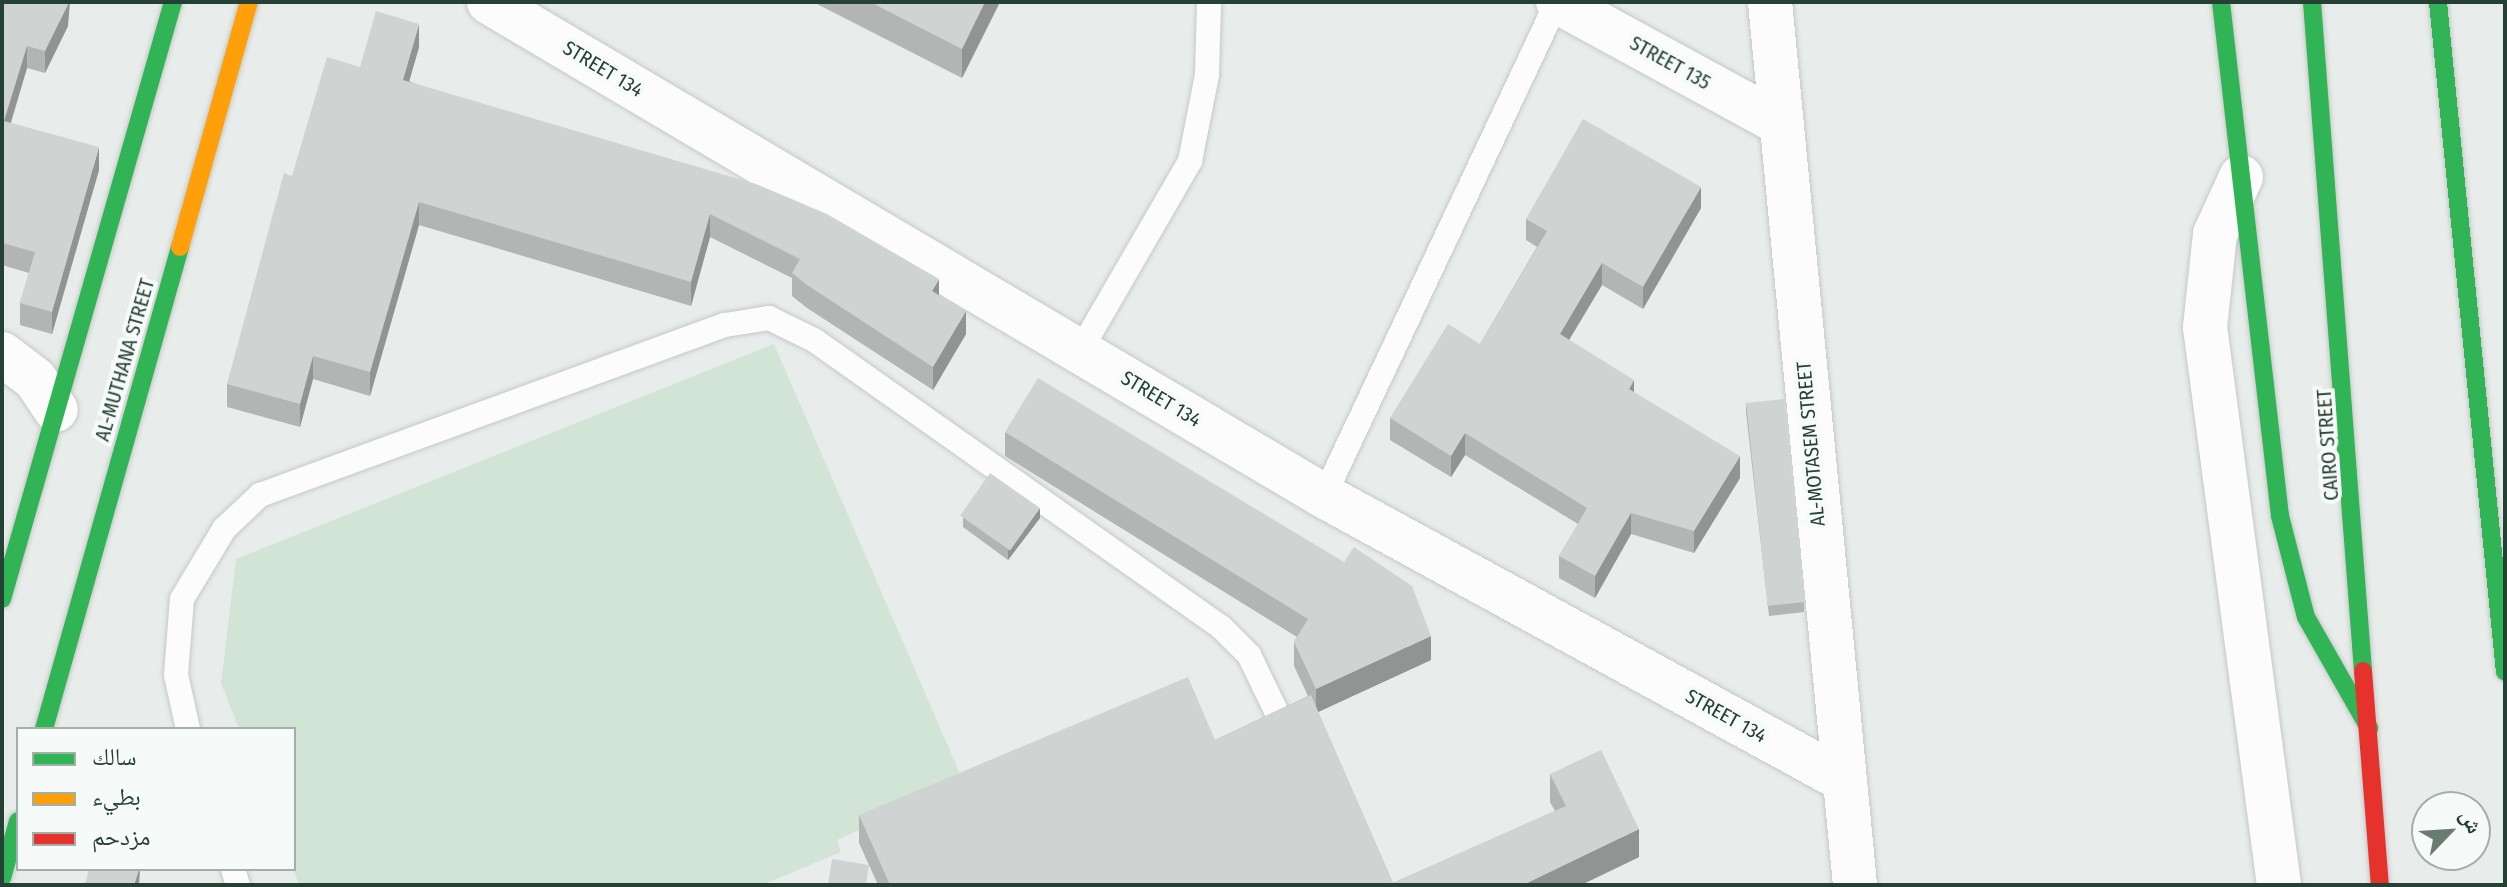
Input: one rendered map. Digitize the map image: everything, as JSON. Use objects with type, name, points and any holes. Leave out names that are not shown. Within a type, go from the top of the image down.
[{"type":"main road","points":[[2,599],[173,2]]},
{"type":"main road","name":"AL-MUTHANA STREET","points":[[45,727],[249,2]]},
{"type":"main road","points":[[2221,2],[2291,567],[2326,663],[2371,730]]},
{"type":"main road","name":"CAIRO STREET","points":[[2312,2],[2371,730],[2380,885]]},
{"type":"main road","points":[[2438,2],[2505,672]]},
{"type":"main road","points":[[2,878],[16,828]]},
{"type":"street","name":"STREET 134","points":[[489,2],[1324,496],[1842,779]]},
{"type":"street","name":"STREET 135","points":[[1558,2],[1782,124]]},
{"type":"street","name":"AL-MOTASEM STREET","points":[[1770,2],[1842,779],[1855,885]]},
{"type":"street","points":[[2241,177],[2215,234],[2205,327],[2279,885]]},
{"type":"street","points":[[2,354],[35,379],[56,410]]},
{"type":"lane","points":[[1080,351],[1190,161],[1207,75],[1209,2]]},
{"type":"lane","points":[[1324,496],[1558,2]]},
{"type":"lane","points":[[188,727],[176,675],[182,599],[224,529],[260,495],[725,325],[769,318],[814,340],[1221,627],[1249,655],[1279,717]]},
{"type":"green space","points":[[774,344],[964,783],[837,840],[841,852],[762,885],[299,885],[294,871],[296,727],[238,727],[221,683],[236,559]]},
{"type":"building","points":[[2,2],[69,2],[45,51],[27,46],[4,121],[99,147],[52,312],[20,303],[35,252],[2,243]]},
{"type":"building","points":[[870,2],[985,2],[962,49]]},
{"type":"building","points":[[376,11],[419,24],[403,80],[756,184],[827,214],[939,279],[932,291],[966,311],[933,367],[792,273],[800,259],[710,214],[691,282],[419,202],[370,372],[313,356],[300,404],[227,384],[284,173],[292,176],[327,57],[360,67]]},
{"type":"building","points":[[1583,119],[1701,187],[1643,287],[1602,263],[1560,334],[1634,380],[1629,389],[1740,456],[1694,531],[1631,513],[1595,576],[1559,556],[1587,508],[1465,433],[1451,456],[1390,418],[1448,324],[1480,344],[1547,231],[1526,219]]},
{"type":"building","points":[[1038,378],[1344,562],[1354,547],[1412,586],[1431,636],[1316,689],[1294,642],[1308,619],[1005,432]]},
{"type":"building","points":[[1784,399],[1805,602],[1768,606],[1746,403]]},
{"type":"building","points":[[990,473],[1040,508],[1010,551],[960,516]]},
{"type":"building","points":[[1188,677],[1215,740],[1311,695],[1393,883],[1566,806],[1550,774],[1601,750],[1639,829],[1523,885],[890,885],[859,815]]},
{"type":"building","points":[[832,859],[869,865],[866,885],[828,885]]},
{"type":"building","points":[[88,871],[138,871],[134,885],[85,885]]},
{"type":"traffic: fast","points":[[2,599],[173,2]]},
{"type":"traffic: fast","points":[[2221,2],[2280,516],[2306,617],[2369,728]]},
{"type":"traffic: fast","points":[[2312,2],[2363,671]]},
{"type":"traffic: fast","points":[[2438,2],[2505,672]]},
{"type":"traffic: fast","points":[[45,727],[180,247]]},
{"type":"traffic: fast","points":[[2,878],[16,828]]},
{"type":"traffic: slow","points":[[180,247],[249,2]]},
{"type":"traffic: jam","points":[[2363,671],[2380,885]]}]
